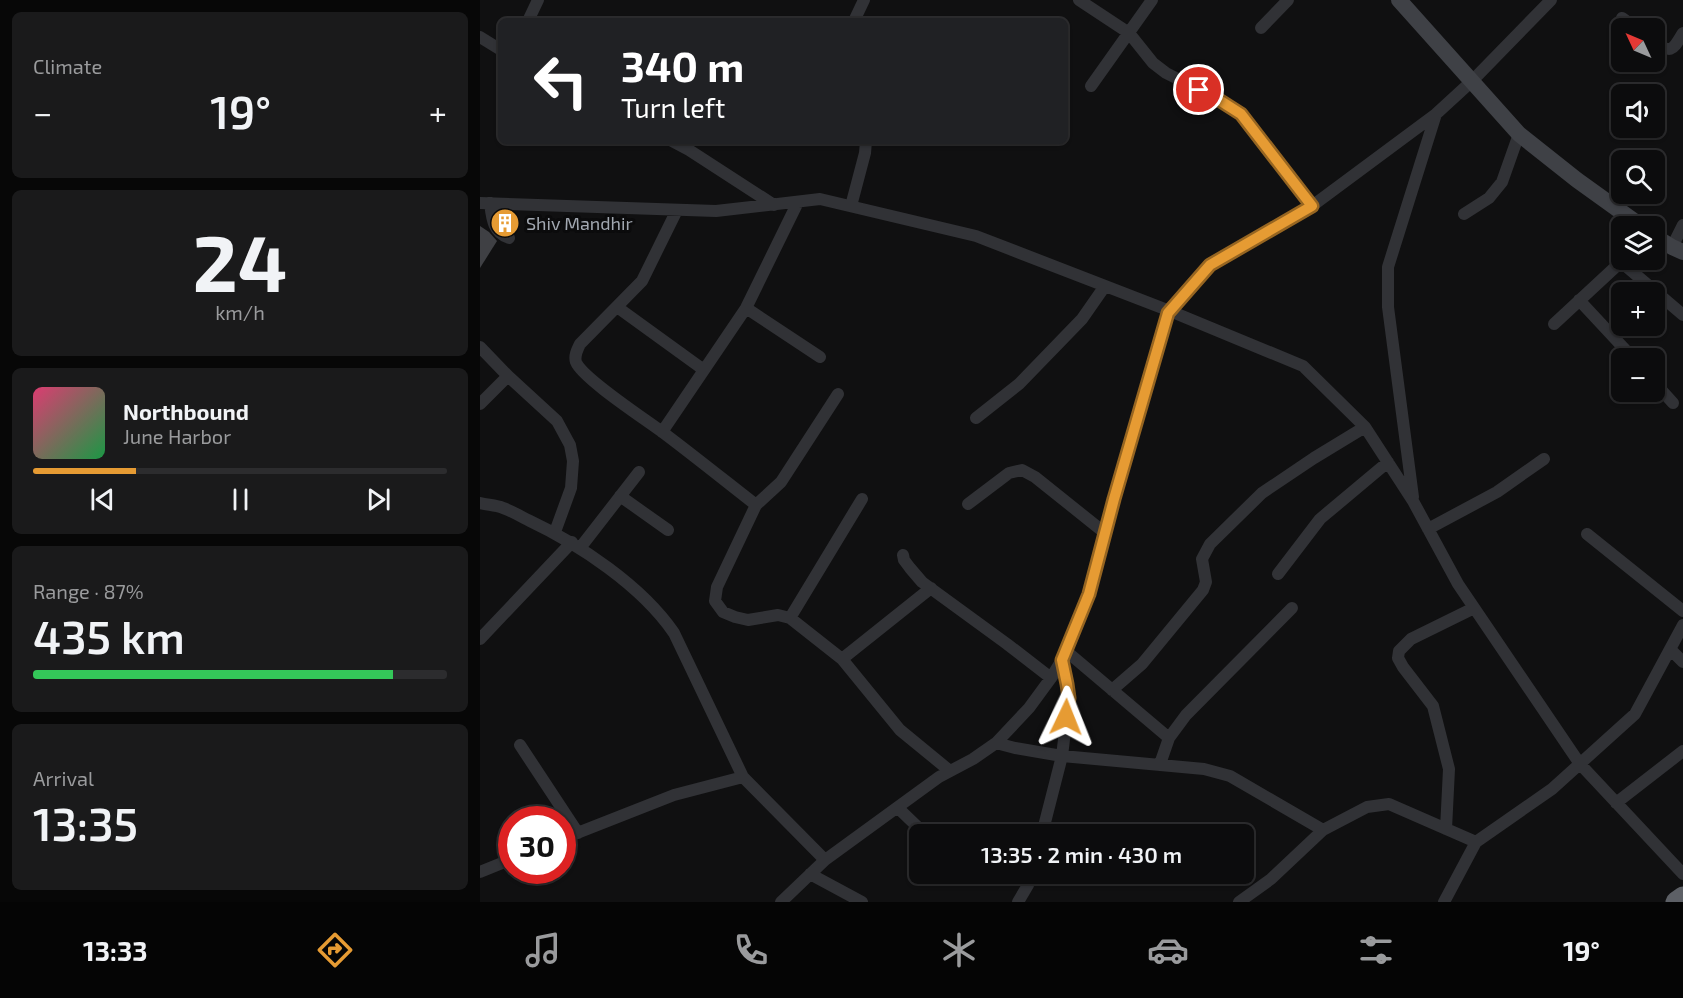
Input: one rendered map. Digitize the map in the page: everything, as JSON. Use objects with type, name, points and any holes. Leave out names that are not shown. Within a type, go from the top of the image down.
[{"type":"highway","points":[[1676,902],[1683,897]]},
{"type":"street","points":[[529,18],[538,0]]},
{"type":"street","points":[[855,18],[864,0]]},
{"type":"street","points":[[1078,0],[1129,33],[1153,63],[1166,73],[1216,98],[1241,114],[1312,206]]},
{"type":"street","points":[[1091,86],[1152,0]]},
{"type":"street","points":[[1261,28],[1288,0]]},
{"type":"street","points":[[1399,0],[1519,134],[1627,216]]},
{"type":"street","points":[[781,902],[825,860],[950,771],[996,743],[1029,708],[1052,678],[1089,594],[1170,311],[1210,265],[1312,206],[1436,114],[1472,81],[1551,0]]},
{"type":"street","points":[[1665,50],[1673,48],[1683,33]]},
{"type":"street","points":[[480,37],[498,48]]},
{"type":"street","points":[[1413,501],[1388,308],[1388,267],[1436,114]]},
{"type":"street","points":[[1464,214],[1489,198],[1502,182],[1519,134]]},
{"type":"street","points":[[678,144],[774,205]]},
{"type":"street","points":[[851,206],[866,144]]},
{"type":"street","points":[[509,238],[497,230],[485,203],[716,211],[820,199],[976,236],[1105,285],[1303,366],[1365,427],[1413,501],[1458,584],[1580,764],[1683,874]]},
{"type":"street","points":[[662,432],[746,308],[798,202]]},
{"type":"street","points":[[677,210],[642,280],[580,344],[575,354],[576,362],[582,371],[595,382],[756,505]]},
{"type":"street","points":[[1677,250],[1683,225]]},
{"type":"street","points":[[1554,324],[1612,270]]},
{"type":"street","points":[[1632,270],[1683,315]]},
{"type":"street","points":[[976,418],[1019,384],[1082,319],[1105,285]]},
{"type":"street","points":[[1580,300],[1624,348]]},
{"type":"street","points":[[617,307],[704,370]]},
{"type":"street","points":[[746,308],[820,357]]},
{"type":"street","points":[[480,347],[557,420],[570,445],[573,461],[571,488],[555,532]]},
{"type":"street","points":[[480,404],[508,376]]},
{"type":"street","points":[[837,394],[781,482],[756,505],[717,587],[715,601],[723,612],[748,620],[778,615],[790,618],[843,659],[900,730],[950,771]]},
{"type":"street","points":[[1665,394],[1673,403]]},
{"type":"street","points":[[1112,690],[1142,664],[1203,591],[1206,582],[1202,559],[1210,544],[1262,493],[1365,427]]},
{"type":"street","points":[[1428,530],[1497,492],[1544,459]]},
{"type":"street","points":[[1278,574],[1320,519],[1388,462]]},
{"type":"street","points":[[968,504],[1009,473],[1022,470],[1035,477],[1105,533]]},
{"type":"street","points":[[480,639],[576,545],[639,472]]},
{"type":"street","points":[[620,496],[668,530]]},
{"type":"street","points":[[790,618],[862,500]]},
{"type":"street","points":[[480,503],[503,508],[555,532],[576,545],[631,586],[666,620],[743,777],[825,860]]},
{"type":"street","points":[[1587,534],[1683,611]]},
{"type":"street","points":[[903,555],[904,560],[922,582],[1052,678]]},
{"type":"street","points":[[843,659],[931,588]]},
{"type":"street","points":[[1160,764],[1169,738],[1186,715],[1292,608]]},
{"type":"street","points":[[1446,829],[1449,769],[1433,706],[1398,658],[1399,651],[1411,639],[1474,608]]},
{"type":"street","points":[[1444,902],[1476,842],[1552,789],[1635,714],[1683,625]]},
{"type":"street","points":[[1670,649],[1683,662]]},
{"type":"street","points":[[1063,655],[1112,690],[1169,738]]},
{"type":"street","points":[[1045,824],[1062,756],[1069,698],[1063,655]]},
{"type":"street","points":[[996,743],[1062,756],[1204,769],[1230,776],[1323,830]]},
{"type":"street","points":[[520,746],[578,833],[674,795],[743,777]]},
{"type":"street","points":[[1616,803],[1683,751]]},
{"type":"street","points":[[1239,902],[1271,879],[1323,830],[1367,807],[1389,804],[1476,842]]},
{"type":"street","points":[[898,808],[915,824]]},
{"type":"street","points":[[480,872],[498,865]]},
{"type":"street","points":[[810,874],[862,902]]},
{"type":"street","points":[[1018,902],[1028,884]]},
{"type":"building","points":[[480,226],[497,241],[480,268]]},
{"type":"place","name":"Shiv Mandhir","points":[[505,223]]},
{"type":"route","points":[[1066,717],[1069,698],[1062,660],[1089,594],[1168,313],[1210,265],[1312,206],[1241,114],[1199,90]]}]
